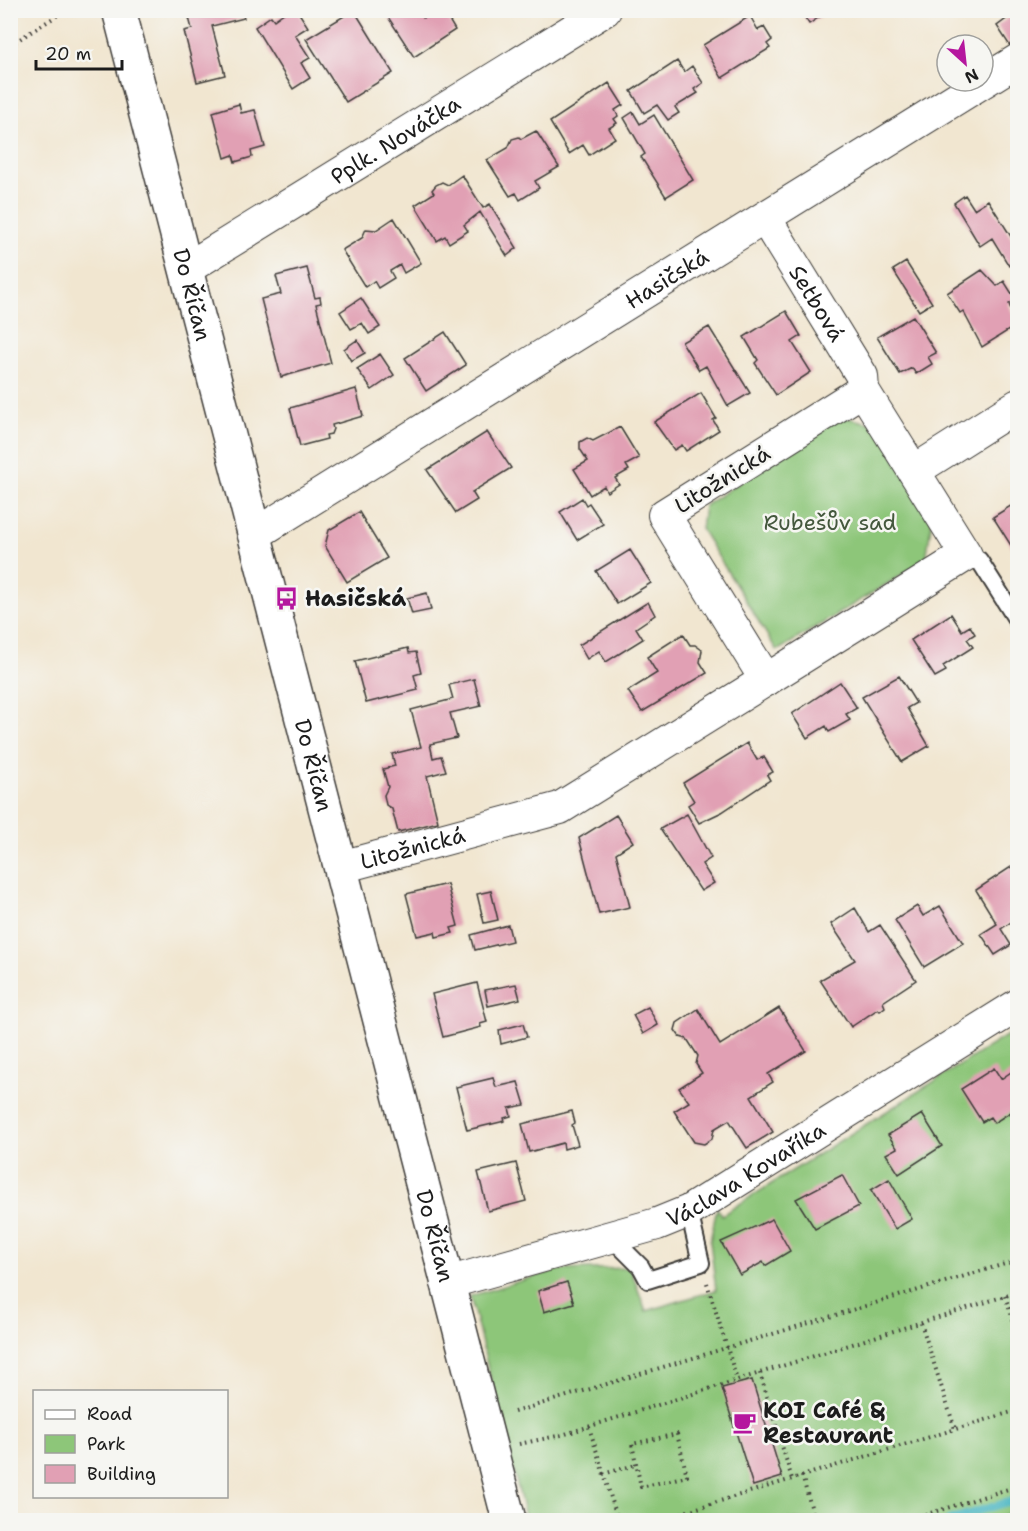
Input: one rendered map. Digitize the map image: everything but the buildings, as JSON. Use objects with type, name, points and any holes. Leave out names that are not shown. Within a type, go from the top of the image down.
[{"type":"street","name":"Do Říčan","points":[[119,10],[510,1521]]},
{"type":"street","name":"Pplk. Nováčka","points":[[186,269],[605,10]]},
{"type":"street","name":"Hasičská","points":[[254,535],[1017,60]]},
{"type":"street","name":"Setbová","points":[[765,218],[862,376],[863,390]]},
{"type":"street","points":[[863,390],[966,555]]},
{"type":"street","name":"Litožnická","points":[[766,680],[664,515],[863,390]]},
{"type":"street","points":[[914,471],[1017,405]]},
{"type":"street","name":"Litožnická","points":[[340,867],[560,808],[966,555]]},
{"type":"street","name":"Václava Kovaříka","points":[[447,1283],[657,1224],[690,1211],[1017,1005]]},
{"type":"lane","points":[[966,555],[979,560],[1017,622]]},
{"type":"lane","points":[[610,1236],[641,1267],[648,1280],[701,1263],[690,1211]]},
{"type":"path","points":[[10,45],[66,10]]},
{"type":"path","points":[[514,1412],[1017,1260]]},
{"type":"path","points":[[701,1263],[737,1380]]},
{"type":"path","points":[[492,1451],[589,1427],[1017,1292]]},
{"type":"path","points":[[1005,1296],[1017,1334]]},
{"type":"path","points":[[921,1323],[955,1429]]},
{"type":"path","points":[[760,1373],[792,1479]]},
{"type":"path","points":[[658,1521],[1017,1410]]},
{"type":"path","points":[[589,1427],[618,1521]]},
{"type":"path","points":[[677,1434],[687,1476],[641,1487],[635,1465],[632,1444],[677,1434]]},
{"type":"path","points":[[603,1474],[635,1465]]},
{"type":"path","points":[[802,1476],[815,1521]]},
{"type":"path","points":[[908,1521],[1017,1486]]},
{"type":"green space","name":"Rubešův sad","points":[[840,416],[877,425],[932,519],[926,560],[777,651],[701,529],[704,506]]},
{"type":"green space","points":[[1017,1029],[1017,1512],[989,1520],[526,1520],[470,1296],[557,1270],[630,1268],[646,1311],[716,1290],[710,1241],[717,1208],[722,1215]]},
{"type":"waterway","points":[[949,1520],[1018,1499]]},
{"type":"place","name":"Hasičská","points":[[287,598]]},
{"type":"place","name":"KOI Café & Restaurant","points":[[745,1423]]}]
